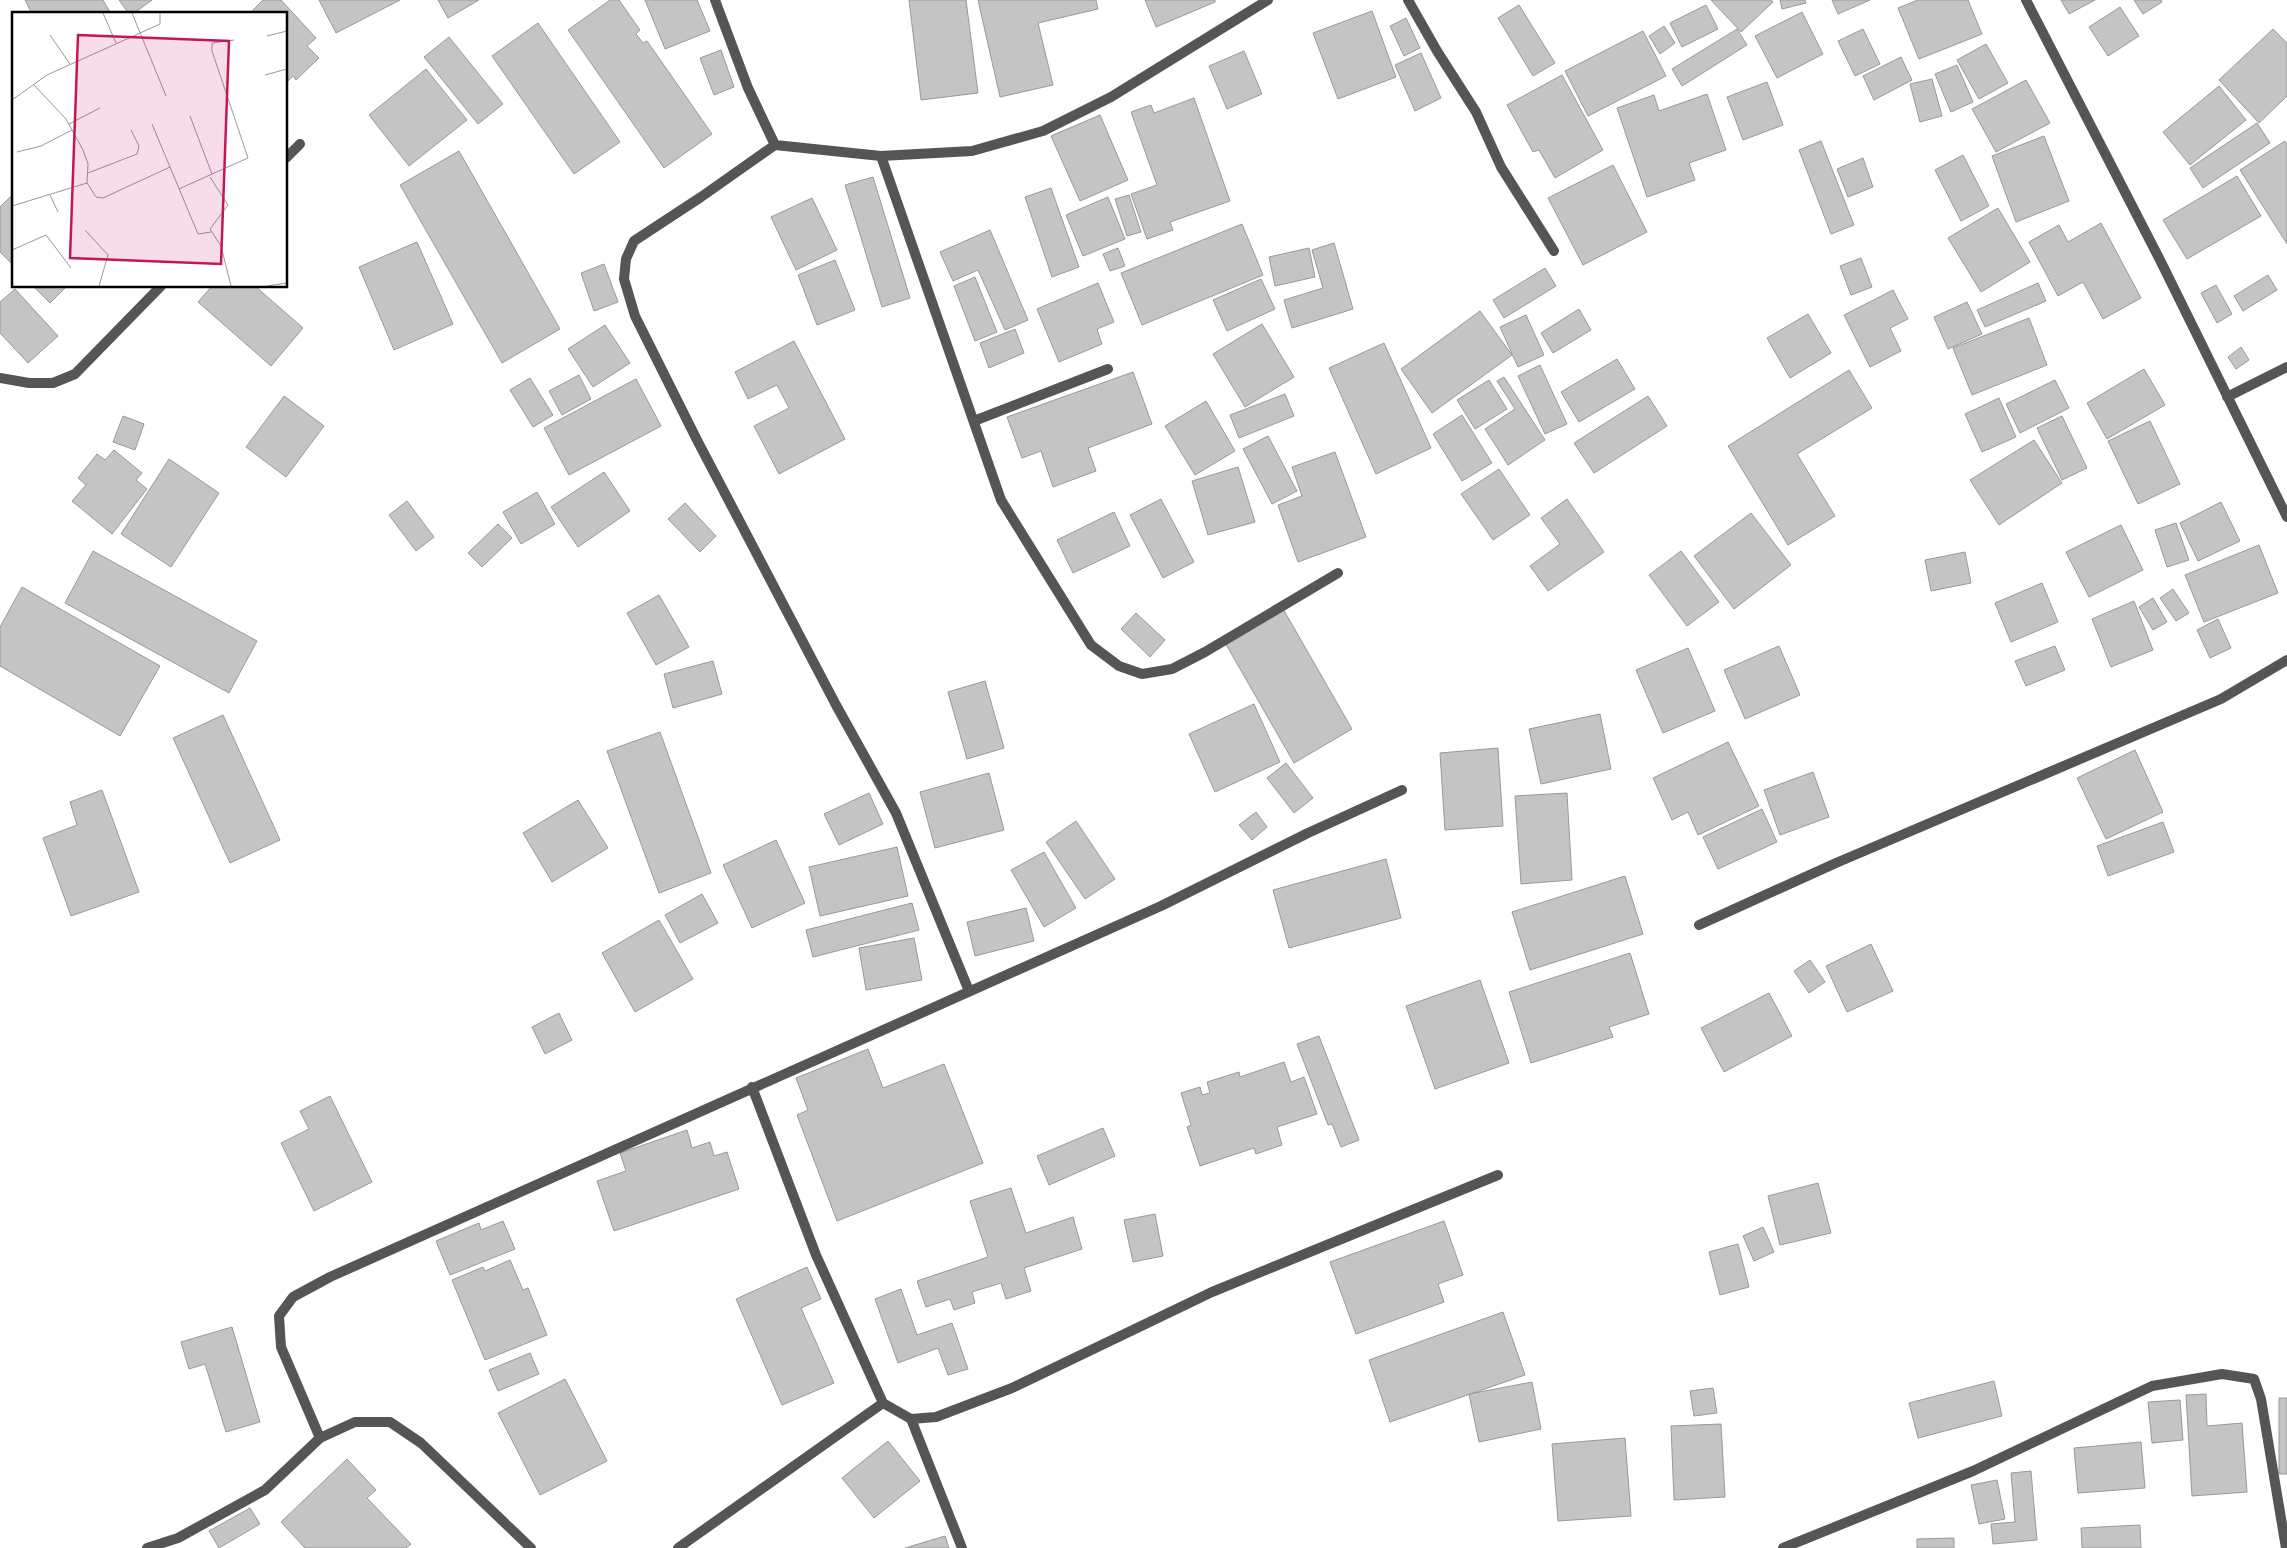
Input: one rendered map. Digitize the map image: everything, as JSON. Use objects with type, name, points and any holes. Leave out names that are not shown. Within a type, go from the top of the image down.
[{"type":"street","points":[[715,0],[748,88],[774,145]]},
{"type":"street","points":[[969,991],[896,813],[836,705],[697,440],[635,316],[624,279],[626,259],[634,241],[774,145],[881,156],[972,150],[1043,131],[1111,97],[1268,0]]},
{"type":"street","points":[[1408,0],[1437,51],[1476,112],[1501,167],[1554,251]]},
{"type":"street","points":[[2026,0],[2160,260],[2287,517]]},
{"type":"street","points":[[288,156],[300,144]]},
{"type":"street","points":[[881,156],[1002,500],[1091,645],[1119,666],[1142,674],[1172,669],[1205,652],[1338,573]]},
{"type":"street","points":[[0,378],[29,383],[53,383],[75,374],[159,288]]},
{"type":"street","points":[[2227,397],[2287,366]]},
{"type":"street","points":[[974,421],[1108,369]]},
{"type":"street","points":[[1699,925],[1836,863],[2221,699],[2287,660]]},
{"type":"street","points":[[320,1438],[282,1347],[279,1316],[294,1297],[330,1276],[491,1206],[752,1087],[1161,906],[1308,833],[1402,790]]},
{"type":"street","points":[[752,1087],[816,1254],[883,1404],[911,1420],[936,1417],[1012,1388],[1212,1292],[1498,1175]]},
{"type":"street","points":[[1782,1548],[1973,1471],[2152,1386],[2222,1374],[2254,1379],[2261,1399],[2286,1548]]},
{"type":"street","points":[[678,1548],[883,1404]]},
{"type":"street","points":[[911,1420],[962,1548]]},
{"type":"street","points":[[147,1548],[178,1538],[265,1490],[320,1438],[355,1422],[390,1422],[421,1443],[530,1548]]},
{"type":"building","points":[[25,0],[103,0],[110,12],[31,12]]},
{"type":"building","points":[[119,0],[152,0],[136,12],[128,12]]},
{"type":"building","points":[[263,0],[281,0],[316,38],[307,46],[319,58],[296,80],[293,76],[288,81],[288,12],[251,12]]},
{"type":"building","points":[[319,0],[400,0],[336,33]]},
{"type":"building","points":[[438,0],[479,0],[448,18]]},
{"type":"building","points":[[610,0],[619,0],[640,30],[636,34],[643,43],[647,41],[712,134],[664,168],[568,30]]},
{"type":"building","points":[[645,0],[697,0],[710,31],[665,49]]},
{"type":"building","points":[[909,0],[966,0],[978,93],[921,100]]},
{"type":"building","points":[[978,0],[1096,0],[1098,9],[1038,23],[1053,85],[1000,97]]},
{"type":"building","points":[[1145,0],[1215,0],[1215,2],[1156,27]]},
{"type":"building","points":[[1711,0],[1771,0],[1773,2],[1741,32]]},
{"type":"building","points":[[1780,0],[1805,0],[1806,3],[1782,9]]},
{"type":"building","points":[[1832,0],[1870,0],[1838,14]]},
{"type":"building","points":[[1918,0],[1968,0],[1982,34],[1919,59],[1898,8]]},
{"type":"building","points":[[2061,0],[2095,0],[2069,14]]},
{"type":"building","points":[[2134,0],[2161,0],[2162,2],[2143,14]]},
{"type":"building","points":[[1519,5],[1555,63],[1533,76],[1498,18]]},
{"type":"building","points":[[1706,5],[1718,29],[1682,47],[1670,23]]},
{"type":"building","points":[[2120,7],[2139,36],[2108,56],[2089,27]]},
{"type":"building","points":[[1372,11],[1396,77],[1338,99],[1313,33]]},
{"type":"building","points":[[1802,12],[1823,54],[1777,78],[1755,36]]},
{"type":"building","points":[[1406,18],[1420,48],[1404,56],[1390,26]]},
{"type":"building","points":[[538,23],[620,142],[574,174],[492,56]]},
{"type":"building","points":[[1664,26],[1675,43],[1660,54],[1649,36]]},
{"type":"building","points":[[1737,29],[1747,45],[1682,86],[1672,69]]},
{"type":"building","points":[[1863,29],[1880,64],[1855,76],[1838,41]]},
{"type":"building","points":[[2273,29],[2287,43],[2287,96],[2259,123],[2219,80]]},
{"type":"building","points":[[1643,31],[1666,76],[1588,116],[1565,71]]},
{"type":"building","points":[[449,37],[503,104],[478,124],[424,57]]},
{"type":"building","points":[[1986,44],[2008,83],[1979,99],[1957,60]]},
{"type":"building","points":[[721,50],[734,87],[714,95],[700,58]]},
{"type":"building","points":[[1244,51],[1262,94],[1227,109],[1209,66]]},
{"type":"building","points":[[1421,53],[1441,98],[1415,111],[1395,65]]},
{"type":"building","points":[[1901,57],[1912,80],[1874,100],[1863,76]]},
{"type":"building","points":[[1957,65],[1973,102],[1951,112],[1935,74]]},
{"type":"building","points":[[426,69],[467,120],[409,166],[369,115]]},
{"type":"building","points":[[1562,75],[1603,150],[1555,178],[1539,150],[1533,152],[1507,105]]},
{"type":"building","points":[[1932,79],[1942,116],[1920,122],[1910,84]]},
{"type":"building","points":[[2026,80],[2050,123],[1996,152],[1972,109]]},
{"type":"building","points":[[1767,82],[1783,125],[1743,140],[1727,97]]},
{"type":"building","points":[[2219,86],[2246,120],[2190,165],[2163,132]]},
{"type":"building","points":[[1707,94],[1726,150],[1689,163],[1695,180],[1647,197],[1617,108],[1654,95],[1659,111]]},
{"type":"building","points":[[1194,98],[1230,201],[1170,222],[1173,230],[1147,239],[1131,194],[1157,185],[1131,112],[1151,105],[1154,113]]},
{"type":"building","points":[[1100,115],[1128,180],[1080,201],[1051,136]]},
{"type":"building","points":[[2257,123],[2270,143],[2203,188],[2190,168]]},
{"type":"building","points":[[2044,136],[2069,201],[2016,222],[1992,156]]},
{"type":"building","points":[[1821,141],[1854,225],[1831,234],[1799,150]]},
{"type":"building","points":[[2285,141],[2287,145],[2287,244],[2240,170]]},
{"type":"building","points":[[459,151],[560,329],[502,363],[400,185]]},
{"type":"building","points":[[1963,155],[1989,206],[1961,221],[1935,170]]},
{"type":"building","points":[[1863,158],[1873,187],[1848,197],[1837,169]]},
{"type":"building","points":[[1613,165],[1647,232],[1583,265],[1548,198]]},
{"type":"building","points":[[2237,176],[2261,216],[2187,259],[2163,220]]},
{"type":"building","points":[[873,177],[910,298],[882,307],[845,185]]},
{"type":"building","points":[[1051,188],[1079,267],[1052,277],[1025,197]]},
{"type":"building","points":[[12,195],[12,264],[0,252],[0,207]]},
{"type":"building","points":[[1129,195],[1141,232],[1127,236],[1115,199]]},
{"type":"building","points":[[1108,197],[1125,239],[1083,256],[1066,215]]},
{"type":"building","points":[[812,198],[837,250],[796,270],[771,217]]},
{"type":"building","points":[[1998,208],[2030,262],[1981,292],[1948,238]]},
{"type":"building","points":[[2101,223],[2141,298],[2103,319],[2083,282],[2058,296],[2029,242],[2059,225],[2068,242]]},
{"type":"building","points":[[1242,224],[1263,275],[1142,325],[1121,273]]},
{"type":"building","points":[[990,230],[1028,320],[1005,330],[978,270],[953,281],[940,252]]},
{"type":"building","points":[[417,242],[453,324],[394,350],[359,267]]},
{"type":"building","points":[[1334,243],[1353,309],[1292,328],[1284,300],[1323,288],[1312,250]]},
{"type":"building","points":[[1118,248],[1125,266],[1110,271],[1103,254]]},
{"type":"building","points":[[1309,248],[1315,277],[1275,286],[1269,257]]},
{"type":"building","points":[[1861,258],[1872,287],[1851,295],[1840,266]]},
{"type":"building","points":[[835,260],[855,310],[817,325],[798,275]]},
{"type":"building","points":[[604,264],[618,302],[594,311],[581,273]]},
{"type":"building","points":[[1545,268],[1556,286],[1504,318],[1493,300]]},
{"type":"building","points":[[2268,275],[2277,290],[2243,311],[2234,296]]},
{"type":"building","points":[[975,277],[997,332],[975,341],[954,286]]},
{"type":"building","points":[[1261,279],[1275,309],[1227,331],[1213,300]]},
{"type":"building","points":[[1098,283],[1114,322],[1097,329],[1102,344],[1059,362],[1037,309]]},
{"type":"building","points":[[2038,283],[2046,301],[1985,327],[1977,310]]},
{"type":"building","points":[[2216,285],[2232,314],[2217,323],[2201,293]]},
{"type":"building","points":[[35,288],[65,288],[50,303]]},
{"type":"building","points":[[210,288],[257,288],[303,328],[271,366],[198,302]]},
{"type":"building","points":[[15,289],[58,336],[28,363],[0,333],[0,302]]},
{"type":"building","points":[[1893,290],[1908,319],[1890,328],[1901,351],[1870,367],[1844,315]]},
{"type":"building","points":[[1967,302],[1982,334],[1948,349],[1934,317]]},
{"type":"building","points":[[1579,309],[1591,330],[1553,353],[1541,333]]},
{"type":"building","points":[[1480,311],[1512,355],[1432,413],[1401,369]]},
{"type":"building","points":[[1808,314],[1831,353],[1790,378],[1767,338]]},
{"type":"building","points":[[1526,315],[1544,355],[1518,367],[1500,327]]},
{"type":"building","points":[[2029,318],[2047,365],[1972,395],[1953,348]]},
{"type":"building","points":[[1262,324],[1294,377],[1245,407],[1213,354]]},
{"type":"building","points":[[605,325],[630,363],[593,387],[568,349]]},
{"type":"building","points":[[1015,329],[1024,353],[989,368],[980,343]]},
{"type":"building","points":[[794,341],[845,439],[779,474],[754,426],[789,408],[777,385],[748,399],[735,372]]},
{"type":"building","points":[[1384,343],[1431,448],[1376,474],[1329,368]]},
{"type":"building","points":[[2241,347],[2249,360],[2236,369],[2228,357]]},
{"type":"building","points":[[1617,359],[1635,389],[1579,422],[1561,392]]},
{"type":"building","points":[[1540,365],[1567,424],[1545,434],[1518,376]]},
{"type":"building","points":[[2144,369],[2165,405],[2107,439],[2087,403]]},
{"type":"building","points":[[1849,370],[1872,408],[1797,454],[1835,516],[1788,545],[1728,446]]},
{"type":"building","points":[[1133,372],[1152,424],[1088,448],[1096,471],[1053,487],[1041,451],[1022,458],[1007,417]]},
{"type":"building","points":[[579,375],[591,399],[562,415],[549,391]]},
{"type":"building","points":[[1504,377],[1545,440],[1508,465],[1485,429],[1515,409],[1497,381]]},
{"type":"building","points":[[530,378],[553,415],[533,427],[510,390]]},
{"type":"building","points":[[636,379],[661,426],[569,475],[544,428]]},
{"type":"building","points":[[1489,380],[1507,409],[1475,429],[1457,400]]},
{"type":"building","points":[[2055,380],[2069,408],[2020,433],[2006,404]]},
{"type":"building","points":[[1285,394],[1294,416],[1239,438],[1230,415]]},
{"type":"building","points":[[284,396],[324,426],[286,477],[246,447]]},
{"type":"building","points":[[1648,396],[1667,426],[1594,473],[1574,443]]},
{"type":"building","points":[[1999,398],[2016,437],[1982,452],[1965,414]]},
{"type":"building","points":[[1206,401],[1235,451],[1195,475],[1165,426]]},
{"type":"building","points":[[1462,415],[1492,463],[1462,481],[1433,434]]},
{"type":"building","points":[[123,416],[144,424],[135,450],[113,442]]},
{"type":"building","points":[[2062,416],[2087,468],[2062,480],[2037,428]]},
{"type":"building","points":[[2150,421],[2180,484],[2138,504],[2108,441]]},
{"type":"building","points":[[1268,436],[1297,491],[1272,504],[1243,449]]},
{"type":"building","points":[[2034,440],[2062,483],[1999,525],[1970,480]]},
{"type":"building","points":[[114,450],[142,473],[136,480],[147,489],[112,534],[72,501],[86,485],[78,478],[97,454],[105,460]]},
{"type":"building","points":[[1335,452],[1366,537],[1298,562],[1278,505],[1302,496],[1292,467]]},
{"type":"building","points":[[169,459],[219,493],[171,567],[121,534]]},
{"type":"building","points":[[1238,467],[1255,522],[1208,535],[1192,481]]},
{"type":"building","points":[[1499,469],[1530,515],[1493,540],[1461,494]]},
{"type":"building","points":[[604,472],[630,511],[578,547],[551,507]]},
{"type":"building","points":[[537,492],[555,524],[521,544],[503,512]]},
{"type":"building","points":[[1161,499],[1194,562],[1163,578],[1130,515]]},
{"type":"building","points":[[1567,499],[1604,552],[1548,591],[1530,566],[1560,544],[1541,518]]},
{"type":"building","points":[[407,501],[434,537],[416,551],[389,515]]},
{"type":"building","points":[[2221,502],[2240,541],[2198,561],[2180,523]]},
{"type":"building","points":[[685,503],[716,536],[700,552],[668,519]]},
{"type":"building","points":[[1114,512],[1130,546],[1073,573],[1057,540]]},
{"type":"building","points":[[1751,513],[1791,565],[1734,609],[1694,556]]},
{"type":"building","points":[[2176,523],[2189,560],[2167,567],[2155,530]]},
{"type":"building","points":[[498,524],[512,538],[482,567],[468,553]]},
{"type":"building","points":[[2121,525],[2143,570],[2089,597],[2066,552]]},
{"type":"building","points":[[2259,545],[2278,593],[2204,622],[2185,575]]},
{"type":"building","points":[[93,551],[257,641],[229,693],[65,603]]},
{"type":"building","points":[[1681,551],[1719,602],[1687,626],[1649,575]]},
{"type":"building","points":[[1965,552],[1971,583],[1931,591],[1925,560]]},
{"type":"building","points":[[2042,583],[2058,622],[2011,642],[1995,603]]},
{"type":"building","points":[[22,587],[160,666],[120,736],[0,666],[0,627]]},
{"type":"building","points":[[2173,589],[2189,613],[2176,621],[2160,598]]},
{"type":"building","points":[[659,595],[689,647],[656,665],[627,613]]},
{"type":"building","points":[[2153,598],[2167,622],[2153,630],[2139,607]]},
{"type":"building","points":[[2134,601],[2153,650],[2111,667],[2092,619]]},
{"type":"building","points":[[1282,607],[1352,729],[1294,763],[1224,641]]},
{"type":"building","points":[[1136,613],[1165,640],[1150,657],[1121,629]]},
{"type":"building","points":[[2218,619],[2231,648],[2210,658],[2197,630]]},
{"type":"building","points":[[1779,646],[1800,695],[1745,719],[1724,670]]},
{"type":"building","points":[[2055,646],[2065,670],[2026,686],[2015,661]]},
{"type":"building","points":[[1688,648],[1715,711],[1663,733],[1636,670]]},
{"type":"building","points":[[713,661],[722,694],[673,708],[664,674]]},
{"type":"building","points":[[985,681],[1004,748],[967,759],[948,692]]},
{"type":"building","points":[[1254,704],[1280,762],[1215,792],[1189,734]]},
{"type":"building","points":[[1600,714],[1611,769],[1541,784],[1529,729]]},
{"type":"building","points":[[223,715],[280,840],[230,863],[173,738]]},
{"type":"building","points":[[660,732],[711,873],[659,893],[607,751]]},
{"type":"building","points":[[1728,742],[1759,806],[1698,835],[1688,812],[1672,820],[1653,778]]},
{"type":"building","points":[[1498,748],[1503,826],[1445,830],[1440,753]]},
{"type":"building","points":[[2135,750],[2163,812],[2106,839],[2077,778]]},
{"type":"building","points":[[1286,763],[1313,798],[1294,813],[1267,778]]},
{"type":"building","points":[[1813,772],[1829,817],[1780,835],[1764,790]]},
{"type":"building","points":[[989,773],[1004,830],[935,848],[920,792]]},
{"type":"building","points":[[102,790],[139,892],[71,916],[43,838],[77,825],[70,802]]},
{"type":"building","points":[[869,793],[883,824],[839,845],[824,814]]},
{"type":"building","points":[[1567,793],[1572,880],[1521,884],[1515,796]]},
{"type":"building","points":[[578,800],[608,848],[552,882],[523,833]]},
{"type":"building","points":[[1762,809],[1777,842],[1718,869],[1703,837]]},
{"type":"building","points":[[1256,812],[1267,827],[1252,840],[1239,825]]},
{"type":"building","points":[[1076,821],[1115,879],[1085,899],[1046,842]]},
{"type":"building","points":[[2163,822],[2174,852],[2108,876],[2097,846]]},
{"type":"building","points":[[776,840],[805,903],[752,928],[723,865]]},
{"type":"building","points":[[897,847],[908,896],[820,916],[809,867]]},
{"type":"building","points":[[1044,852],[1076,908],[1044,927],[1011,870]]},
{"type":"building","points":[[1386,859],[1401,918],[1289,948],[1273,890]]},
{"type":"building","points":[[1625,876],[1643,934],[1530,970],[1512,912]]},
{"type":"building","points":[[702,894],[718,923],[680,943],[665,915]]},
{"type":"building","points":[[912,903],[919,930],[813,957],[806,930]]},
{"type":"building","points":[[1026,908],[1034,941],[975,956],[967,922]]},
{"type":"building","points":[[659,920],[693,979],[635,1012],[602,953]]},
{"type":"building","points":[[914,938],[922,980],[866,990],[859,948]]},
{"type":"building","points":[[1871,944],[1893,991],[1847,1012],[1826,966]]},
{"type":"building","points":[[1630,953],[1649,1014],[1609,1027],[1613,1037],[1531,1063],[1509,992]]},
{"type":"building","points":[[1810,960],[1825,982],[1809,993],[1794,971]]},
{"type":"building","points":[[1480,980],[1509,1063],[1435,1089],[1406,1006]]},
{"type":"building","points":[[1769,993],[1792,1036],[1724,1072],[1701,1028]]},
{"type":"building","points":[[559,1013],[572,1040],[545,1054],[532,1027]]},
{"type":"building","points":[[1319,1036],[1359,1140],[1341,1147],[1332,1124],[1328,1125],[1297,1044]]},
{"type":"building","points":[[868,1049],[883,1088],[944,1064],[983,1163],[837,1221],[797,1115],[808,1110],[796,1078]]},
{"type":"building","points":[[1284,1062],[1291,1082],[1304,1077],[1317,1114],[1277,1127],[1282,1145],[1256,1154],[1254,1148],[1200,1166],[1187,1127],[1191,1125],[1181,1093],[1200,1087],[1202,1095],[1210,1093],[1207,1082],[1239,1072],[1240,1077]]},
{"type":"building","points":[[330,1096],[372,1182],[314,1211],[281,1143],[309,1129],[300,1111]]},
{"type":"building","points":[[1103,1128],[1115,1156],[1049,1185],[1037,1156]]},
{"type":"building","points":[[687,1130],[692,1148],[710,1142],[714,1156],[727,1152],[739,1189],[614,1231],[597,1181],[626,1171],[620,1153]]},
{"type":"building","points":[[1818,1183],[1831,1233],[1780,1245],[1768,1196]]},
{"type":"building","points":[[1011,1188],[1026,1233],[1073,1217],[1082,1249],[1024,1268],[1031,1291],[1006,1299],[1001,1283],[972,1292],[975,1303],[954,1310],[950,1299],[926,1307],[917,1281],[988,1257],[970,1201]]},
{"type":"building","points":[[1155,1214],[1163,1256],[1133,1262],[1124,1220]]},
{"type":"building","points":[[503,1221],[515,1249],[450,1275],[436,1241],[479,1223],[481,1230]]},
{"type":"building","points":[[1444,1221],[1463,1275],[1438,1284],[1444,1302],[1356,1334],[1330,1262]]},
{"type":"building","points":[[1763,1227],[1774,1252],[1754,1261],[1743,1236]]},
{"type":"building","points":[[1738,1244],[1749,1287],[1720,1295],[1709,1252]]},
{"type":"building","points":[[510,1260],[523,1290],[528,1288],[547,1335],[485,1360],[452,1280],[483,1267],[485,1271]]},
{"type":"building","points":[[807,1267],[821,1299],[801,1308],[834,1383],[782,1405],[736,1299]]},
{"type":"building","points":[[901,1289],[917,1335],[952,1323],[968,1369],[948,1375],[938,1348],[898,1363],[875,1299]]},
{"type":"building","points":[[1503,1312],[1525,1375],[1390,1422],[1369,1360]]},
{"type":"building","points":[[232,1327],[260,1422],[226,1432],[205,1364],[189,1369],[181,1342]]},
{"type":"building","points":[[530,1353],[539,1374],[498,1391],[489,1370]]},
{"type":"building","points":[[565,1379],[607,1461],[540,1495],[498,1413]]},
{"type":"building","points":[[1994,1381],[2002,1416],[1918,1438],[1909,1403]]},
{"type":"building","points":[[1532,1382],[1541,1429],[1479,1442],[1469,1394]]},
{"type":"building","points":[[1713,1388],[1717,1413],[1694,1416],[1690,1391]]},
{"type":"building","points":[[2206,1394],[2207,1426],[2242,1423],[2247,1492],[2192,1496],[2186,1395]]},
{"type":"building","points":[[2279,1398],[2287,1398],[2287,1474],[2279,1474]]},
{"type":"building","points":[[2180,1400],[2183,1440],[2152,1443],[2148,1402]]},
{"type":"building","points":[[1721,1424],[1725,1497],[1674,1500],[1671,1426]]},
{"type":"building","points":[[1625,1438],[1631,1516],[1558,1521],[1552,1444]]},
{"type":"building","points":[[888,1441],[920,1481],[874,1518],[842,1478]]},
{"type":"building","points":[[2141,1442],[2145,1488],[2078,1493],[2074,1448]]},
{"type":"building","points":[[347,1459],[376,1490],[367,1498],[411,1544],[406,1548],[305,1548],[281,1522]]},
{"type":"building","points":[[2031,1471],[2037,1540],[1993,1544],[1991,1524],[2015,1522],[2011,1473]]},
{"type":"building","points":[[1997,1480],[2005,1519],[1979,1524],[1971,1485]]},
{"type":"building","points":[[250,1508],[260,1524],[219,1548],[209,1531]]},
{"type":"building","points":[[2140,1525],[2141,1548],[2082,1548],[2081,1528]]},
{"type":"building","points":[[945,1536],[949,1548],[905,1548]]},
{"type":"building","points":[[1954,1538],[1954,1548],[1917,1548],[1917,1539]]}]
